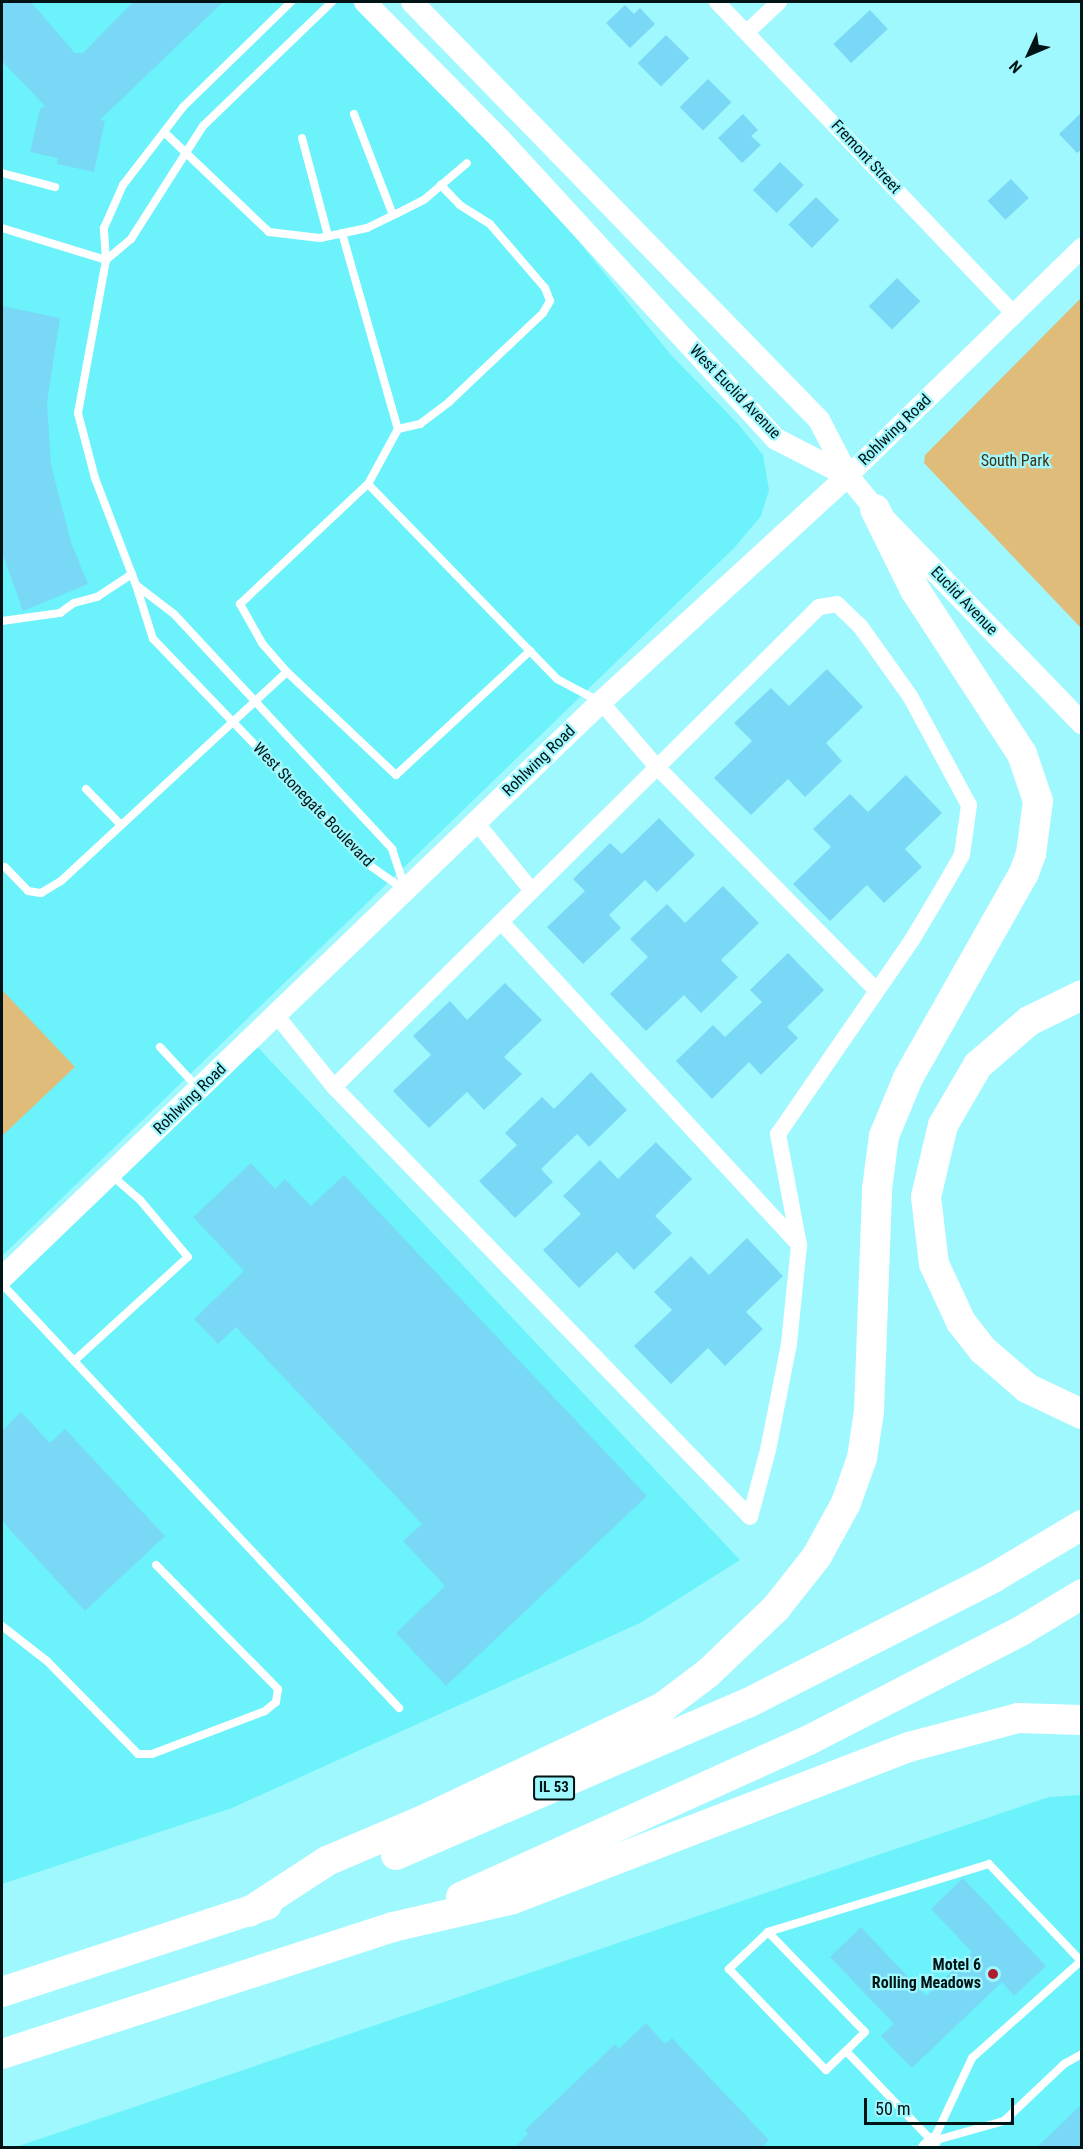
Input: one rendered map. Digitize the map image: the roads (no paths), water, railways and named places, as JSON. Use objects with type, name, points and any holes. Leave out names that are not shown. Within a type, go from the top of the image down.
[{"type":"highway","points":[[249,1912],[327,1861],[421,1821],[663,1707],[723,1660],[776,1608],[817,1556],[846,1503],[861,1458],[869,1412],[877,1189],[884,1136],[908,1078],[1024,873],[1031,854],[1038,801],[1022,754],[915,590],[875,509]]},
{"type":"highway","points":[[1082,995],[1029,1021],[978,1065],[943,1125],[926,1197],[934,1264],[961,1322],[983,1350],[1021,1383],[1082,1414]]},
{"type":"highway","name":"IL 53","points":[[2,1992],[249,1912],[396,1854],[748,1703],[993,1578],[1082,1525]]},
{"type":"highway","points":[[393,1927],[809,1740],[1021,1631],[1082,1594]]},
{"type":"highway","points":[[2,2054],[393,1927],[513,1899],[909,1747],[1018,1718],[1082,1720]]},
{"type":"main road","name":"West Euclid Avenue","points":[[365,2],[500,139],[776,439],[848,476]]},
{"type":"main road","points":[[412,2],[819,420],[848,476]]},
{"type":"main road","name":"Euclid Avenue","points":[[848,476],[875,509],[1082,723]]},
{"type":"main road","name":"Rohlwing Road","points":[[2,1278],[601,702],[848,476]]},
{"type":"street","name":"Fremont Street","points":[[717,2],[1014,314]]},
{"type":"street","points":[[747,32],[779,2]]},
{"type":"street","name":"Rohlwing Road","points":[[848,476],[1082,248]]},
{"type":"street","points":[[277,1016],[334,1087],[750,1517],[768,1450],[789,1344],[799,1245],[778,1134],[875,989],[912,940],[962,855],[969,805],[910,696],[860,627],[837,604],[819,607],[532,891],[502,924],[334,1087]]},
{"type":"street","points":[[601,702],[657,767],[875,989]]},
{"type":"street","points":[[476,822],[532,891]]},
{"type":"street","points":[[502,924],[799,1245]]},
{"type":"lane","name":"West Stonegate Boulevard","points":[[291,2],[183,107],[123,185],[104,228],[106,260],[78,412],[95,478],[136,585],[153,639],[372,867],[406,891]]},
{"type":"lane","points":[[2,228],[106,260],[130,238],[203,126],[332,2]]},
{"type":"lane","points":[[354,114],[393,215]]},
{"type":"lane","points":[[164,132],[269,232],[328,236],[367,228],[425,199],[466,163]]},
{"type":"lane","points":[[302,138],[328,236]]},
{"type":"lane","points":[[2,173],[55,187]]},
{"type":"lane","points":[[398,429],[420,424],[440,409],[543,313],[549,301],[545,288],[490,224],[460,205],[441,185]]},
{"type":"lane","points":[[342,233],[398,429],[368,484],[240,604],[262,643],[287,672],[396,775],[530,651]]},
{"type":"lane","points":[[368,484],[557,679],[601,702]]},
{"type":"lane","points":[[2,621],[60,613],[74,603],[97,597],[132,574]]},
{"type":"lane","name":"West Stonegate Boulevard","points":[[136,585],[174,614],[392,849],[406,891]]},
{"type":"lane","points":[[5,867],[28,891],[41,893],[61,881],[231,720],[255,702],[287,672]]},
{"type":"lane","points":[[86,789],[120,824]]},
{"type":"lane","points":[[160,1047],[199,1090]]},
{"type":"lane","points":[[74,1361],[188,1257],[140,1200],[110,1174]]},
{"type":"lane","points":[[2,1284],[399,1708]]},
{"type":"lane","points":[[2,1626],[48,1661],[138,1754],[152,1754],[265,1711],[276,1702],[278,1689],[156,1564]]},
{"type":"lane","points":[[768,1932],[865,2032],[826,2070],[729,1969],[768,1932],[989,1864],[1081,1961],[972,2058],[932,2145]]},
{"type":"lane","points":[[846,2051],[932,2145]]},
{"type":"lane","points":[[932,2145],[1004,2121],[1064,2064],[1082,2054]]},
{"type":"place","name":"Motel 6 Rolling Meadows","points":[[993,1974]]},
{"type":"park label","name":"South Park","points":[[1015,461]]}]
